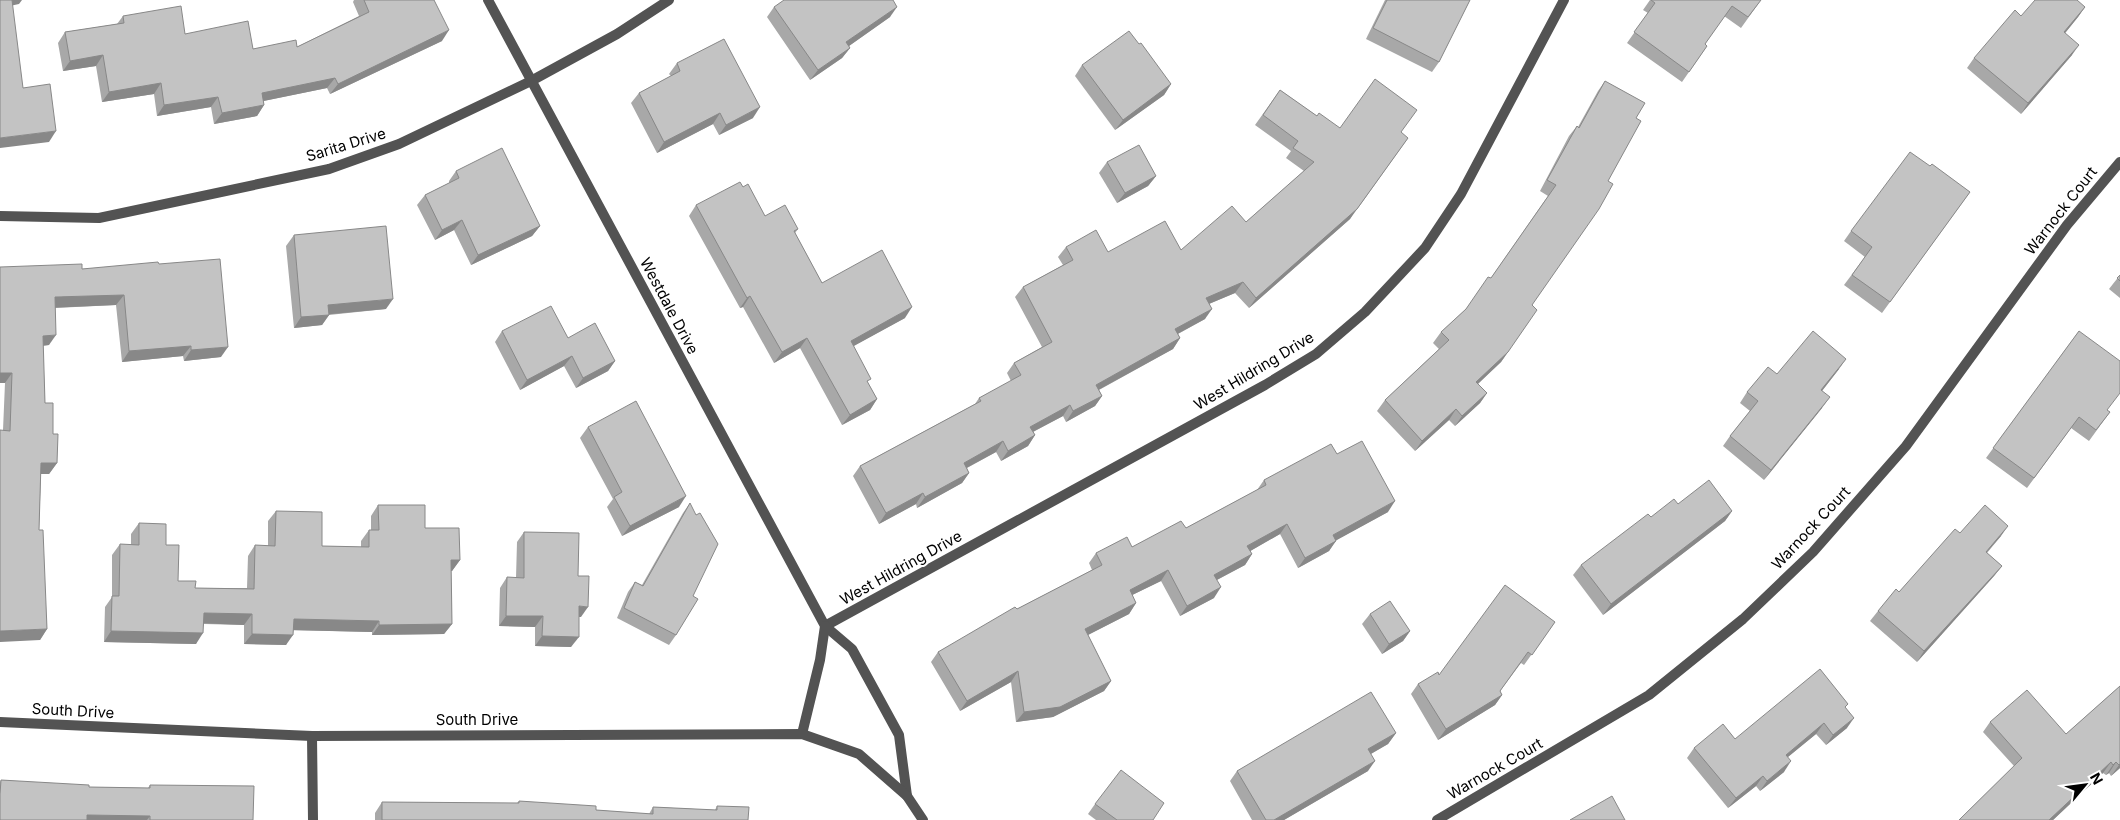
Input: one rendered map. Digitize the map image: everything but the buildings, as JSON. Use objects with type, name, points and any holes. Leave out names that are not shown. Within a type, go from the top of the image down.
[{"type":"street","name":"Westdale Drive","points":[[488,0],[825,626],[852,649],[899,735],[907,796]]},
{"type":"street","name":"Sarita Drive","points":[[0,216],[99,218],[329,169],[399,144],[530,81],[618,34],[670,0]]},
{"type":"street","name":"West Hildring Drive","points":[[825,626],[1265,385],[1316,354],[1358,318],[1425,248],[1461,194],[1564,0]]},
{"type":"street","name":"Warnock Court","points":[[1437,820],[1649,695],[1743,619],[1813,552],[1906,446],[2067,225],[2120,162]]},
{"type":"street","points":[[802,734],[820,660],[825,626]]},
{"type":"street","name":"South Drive","points":[[0,722],[312,736],[802,734],[859,754],[907,796],[923,820]]},
{"type":"street","points":[[312,736],[313,820]]}]
